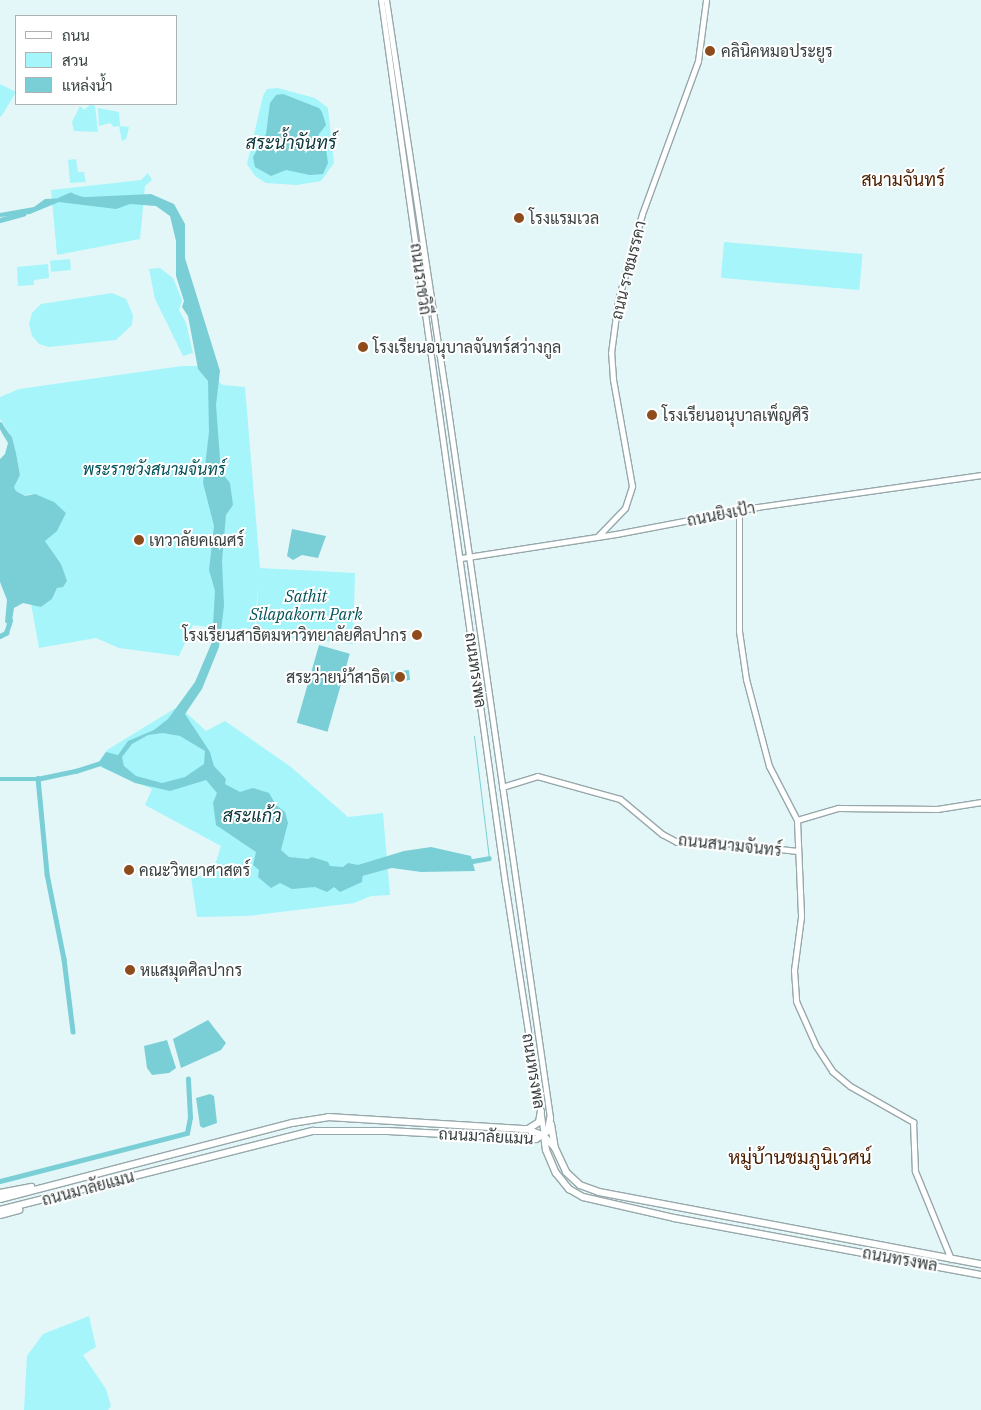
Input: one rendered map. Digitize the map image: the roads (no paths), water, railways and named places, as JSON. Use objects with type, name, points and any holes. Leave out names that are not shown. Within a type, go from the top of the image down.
[{"type":"highway","points":[[527,1129],[539,1122],[541,1111]]},
{"type":"highway","name":"ถนนมาลัยแมน","points":[[0,1199],[313,1118],[339,1116],[527,1129],[544,1136]]},
{"type":"highway","points":[[550,1118],[544,1136],[555,1148]]},
{"type":"highway","name":"ถนนทรงพล","points":[[550,1118],[555,1148],[566,1172],[575,1181],[599,1192],[981,1264]]},
{"type":"highway","name":"ถนนมาลัยแมน","points":[[0,1210],[313,1131],[388,1130],[529,1140],[544,1136]]},
{"type":"highway","name":"ถนนทรงพล","points":[[544,1136],[546,1150],[559,1179],[583,1197],[674,1218],[981,1275]]},
{"type":"highway","points":[[529,1140],[546,1150]]},
{"type":"highway","points":[[0,1215],[80,1194],[94,1186]]},
{"type":"highway","points":[[0,1193],[44,1187]]},
{"type":"main road","name":"ถนนราชวิถี","points":[[381,0],[461,558]]},
{"type":"main road","name":"ถนนราชวิถี","points":[[386,0],[426,256],[469,556]]},
{"type":"main road","name":"ถนน ราชมรรคา","points":[[598,536],[625,508],[632,486],[613,379],[611,353],[618,300],[629,253],[698,61],[706,0]]},
{"type":"main road","points":[[418,257],[426,256]]},
{"type":"main road","name":"ถนนยิงเป้า","points":[[461,558],[739,511],[981,475]]},
{"type":"main road","points":[[739,511],[740,631],[746,679],[769,766],[797,820],[801,917],[794,970],[797,1005],[816,1046],[837,1076],[913,1122],[915,1171],[951,1259]]},
{"type":"main road","name":"ถนนทรงพล","points":[[469,556],[550,1118]]},
{"type":"main road","name":"ถนนทรงพล","points":[[461,558],[544,1136]]},
{"type":"main road","name":"ถนนสนามจันทร์","points":[[492,784],[502,784],[537,776],[620,799],[662,834],[677,842],[718,842],[797,851]]},
{"type":"main road","points":[[797,820],[838,808],[937,809],[981,802]]},
{"type":"water","name":"สระน้ำจันทร์","points":[[283,94],[319,108],[322,112],[326,125],[319,134],[318,142],[326,149],[328,163],[323,174],[310,175],[286,170],[271,176],[255,167],[253,157],[266,134],[270,103],[276,95]]},
{"type":"water","name":"สระแก้ว","points":[[151,194],[174,204],[185,224],[185,258],[220,371],[216,405],[221,472],[230,483],[233,505],[226,515],[222,561],[224,606],[219,647],[202,689],[185,714],[210,752],[214,766],[226,779],[225,784],[240,792],[253,788],[269,793],[276,805],[285,812],[288,823],[281,850],[289,857],[308,859],[312,857],[328,862],[330,866],[343,867],[348,863],[358,865],[404,851],[431,847],[471,856],[475,871],[421,872],[385,867],[363,873],[362,882],[340,892],[334,887],[327,892],[315,887],[292,889],[280,883],[271,888],[258,877],[259,870],[253,865],[256,852],[216,825],[213,803],[217,793],[206,780],[170,791],[135,783],[102,767],[100,761],[106,752],[118,755],[128,741],[154,730],[168,719],[195,682],[212,642],[215,591],[209,570],[214,526],[203,483],[209,432],[208,381],[198,369],[188,316],[182,307],[184,301],[176,276],[176,241],[170,216],[156,206],[130,204],[116,209],[59,202],[30,214],[0,217],[0,213],[34,207],[45,199]],"holes":[[[163,733],[180,736],[205,751],[204,764],[185,777],[162,783],[136,776],[124,766],[122,757],[132,744],[148,735]]]},
{"type":"water","points":[[4,427],[12,437],[16,453],[20,475],[14,487],[16,491],[25,496],[35,494],[54,502],[66,513],[57,531],[45,541],[61,564],[67,581],[63,587],[57,588],[52,599],[41,607],[23,603],[14,608],[11,627],[5,622],[7,600],[0,582],[0,459],[5,454],[8,443],[1,431]]},
{"type":"water","points":[[292,529],[326,536],[318,558],[302,555],[293,560],[287,556]]},
{"type":"water","points":[[319,645],[350,654],[327,732],[297,723]]},
{"type":"water","name":"สระว่ายนำ้สาธิต","points":[[409,670],[410,680],[391,682],[390,672]]},
{"type":"water","points":[[208,1020],[226,1043],[221,1050],[181,1068],[173,1039]]},
{"type":"water","points":[[167,1040],[176,1068],[169,1073],[152,1075],[147,1068],[144,1046]]},
{"type":"water","points":[[210,1094],[214,1096],[217,1123],[203,1128],[200,1126],[196,1098]]},
{"type":"waterway","points":[[60,199],[70,195],[82,199]]},
{"type":"waterway","points":[[0,220],[23,214]]},
{"type":"waterway","points":[[0,424],[6,434]]},
{"type":"waterway","points":[[0,636],[6,633],[10,621]]},
{"type":"waterway","points":[[474,736],[489,858]]},
{"type":"waterway","points":[[0,779],[37,779],[76,771],[106,761]]},
{"type":"waterway","points":[[38,778],[47,874],[64,959],[73,1031]]},
{"type":"waterway","points":[[467,862],[489,858]]},
{"type":"waterway","points":[[361,873],[390,865]]},
{"type":"waterway","points":[[0,1181],[187,1133],[190,1118],[188,1079]]},
{"type":"place","name":"คลินิคหมอประยูร","points":[[710,51]]},
{"type":"place","name":"โรงแรมเวล","points":[[519,218]]},
{"type":"place","name":"โรงเรียนอนุบาลจันทร์สว่างกูล","points":[[363,347]]},
{"type":"place","name":"โรงเรียนอนุบาลเพ็ญศิริ","points":[[652,415]]},
{"type":"place","name":"เทวาลัยคเณศร์","points":[[139,540]]},
{"type":"place","name":"โรงเรียนสาธิตมหาวิทยาลัยศิลปากร","points":[[417,635]]},
{"type":"place","name":"สระว่ายนำ้สาธิต","points":[[400,677]]},
{"type":"place","name":"คณะวิทยาศาสตร์","points":[[129,870]]},
{"type":"place","name":"หแสมุดศิลปากร","points":[[130,970]]},
{"type":"district","name":"สนามจันทร์","points":[[903,180]]},
{"type":"district","name":"หมู่บ้านชมภูนิเวศน์","points":[[800,1158]]},
{"type":"park label","name":"พระราชวังสนามจันทร์","points":[[154,469]]},
{"type":"park label","name":"Sathit Silapakorn Park","points":[[306,605]]}]
